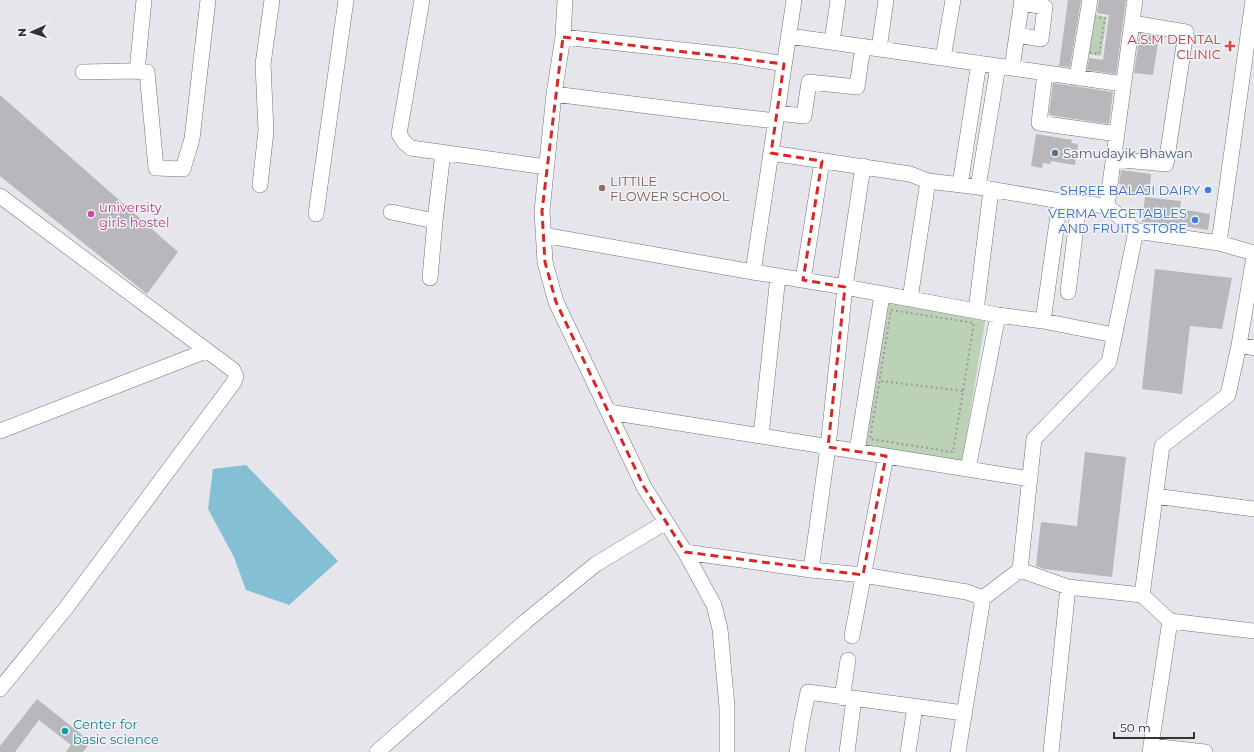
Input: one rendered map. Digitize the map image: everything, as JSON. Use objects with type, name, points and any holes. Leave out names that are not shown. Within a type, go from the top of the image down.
[{"type":"street","points":[[137,71],[144,0]]},
{"type":"street","points":[[84,72],[147,72],[156,168],[183,169],[192,139],[208,0]]},
{"type":"street","points":[[260,185],[266,131],[263,64],[272,0]]},
{"type":"street","points":[[316,214],[346,0]]},
{"type":"street","points":[[422,0],[399,134],[404,142],[411,148],[546,167]]},
{"type":"street","points":[[565,0],[563,37],[554,94],[542,211],[545,262],[556,302],[644,486],[685,552],[714,605],[720,629],[727,707],[727,752]]},
{"type":"street","points":[[753,272],[794,0]]},
{"type":"street","points":[[832,42],[838,0]]},
{"type":"street","points":[[879,49],[886,0]]},
{"type":"street","points":[[943,58],[953,0]]},
{"type":"street","points":[[1077,78],[1090,0]]},
{"type":"street","points":[[1107,206],[1135,0]]},
{"type":"street","points":[[1219,242],[1253,0]]},
{"type":"street","points":[[976,311],[985,188],[1005,67],[1017,35],[1022,2],[1045,7],[1041,39],[1017,35]]},
{"type":"street","points":[[1113,159],[1166,164],[1186,32],[1132,23]]},
{"type":"street","points":[[789,36],[1123,84]]},
{"type":"street","points":[[563,37],[738,56],[784,64]]},
{"type":"street","points":[[554,94],[776,117],[804,116],[809,82],[857,87],[863,46]]},
{"type":"street","points":[[960,185],[979,64]]},
{"type":"street","points":[[1045,73],[1038,123],[1117,134]]},
{"type":"street","points":[[430,278],[442,152]]},
{"type":"street","points":[[771,153],[910,174],[928,181],[985,188],[1060,201],[1107,206],[1136,231],[1219,242],[1254,253]]},
{"type":"street","points":[[803,280],[822,160]]},
{"type":"street","points":[[811,570],[828,447],[845,287],[863,166]]},
{"type":"street","points":[[910,299],[928,181]]},
{"type":"street","points":[[0,196],[233,370],[236,376],[234,382],[66,608],[0,689]]},
{"type":"street","points":[[1043,321],[1060,201]]},
{"type":"street","points":[[1068,292],[1079,203]]},
{"type":"street","points":[[391,212],[435,220]]},
{"type":"street","points":[[958,752],[983,598],[1020,570],[1034,439],[1109,362],[1136,231]]},
{"type":"street","points":[[543,235],[998,315],[1043,321],[1114,335]]},
{"type":"street","points":[[1142,596],[1162,446],[1228,395],[1247,346],[1254,257]]},
{"type":"street","points":[[761,436],[778,276]]},
{"type":"street","points":[[857,451],[882,295]]},
{"type":"street","points":[[968,469],[998,315]]},
{"type":"street","points":[[0,431],[206,351]]},
{"type":"street","points":[[608,412],[1030,479]]},
{"type":"street","points":[[852,636],[886,456]]},
{"type":"street","points":[[1156,496],[1254,508]]},
{"type":"street","points":[[377,752],[526,621],[596,564],[666,522]]},
{"type":"street","points":[[685,552],[811,570],[863,575],[967,592],[983,598]]},
{"type":"street","points":[[1020,570],[1068,587],[1142,596],[1170,621],[1254,631]]},
{"type":"street","points":[[1052,752],[1068,587]]},
{"type":"street","points":[[1170,621],[1151,749],[1201,752]]},
{"type":"street","points":[[847,752],[848,660]]},
{"type":"street","points":[[797,752],[808,692],[964,713]]},
{"type":"street","points":[[908,752],[915,707]]},
{"type":"path","points":[[891,310],[974,323],[953,452],[870,439],[879,381],[891,310]]},
{"type":"path","points":[[879,381],[963,391]]},
{"type":"highlighted area","points":[[563,37],[784,64],[771,153],[822,161],[803,280],[845,287],[828,447],[886,456],[863,575],[685,552],[644,487],[556,302],[545,262],[542,211]]},
{"type":"green space","points":[[1092,14],[1107,17],[1101,56],[1086,54]]},
{"type":"green space","points":[[885,299],[986,316],[962,463],[863,446]]},
{"type":"water","points":[[246,465],[338,561],[289,605],[246,590],[234,557],[208,509],[213,469]]},
{"type":"building","points":[[1068,0],[1081,0],[1070,67],[1059,66]]},
{"type":"building","points":[[1099,0],[1126,0],[1116,74],[1087,70],[1089,58],[1103,60],[1109,15],[1097,13]]},
{"type":"building","points":[[1140,33],[1159,37],[1153,75],[1134,73]]},
{"type":"building","points":[[1053,83],[1113,92],[1109,124],[1049,115]]},
{"type":"building","name":"university girls hostel","points":[[0,95],[178,252],[147,294],[0,176]]},
{"type":"building","name":"Samudayik Bhawan","points":[[1036,134],[1072,140],[1071,143],[1078,144],[1075,165],[1051,161],[1051,164],[1043,163],[1042,168],[1031,166]]},
{"type":"building","points":[[1121,170],[1151,174],[1149,196],[1120,193],[1121,184],[1119,184]]},
{"type":"building","points":[[1145,197],[1181,201],[1180,209],[1210,214],[1208,230],[1177,225],[1142,222]]},
{"type":"building","points":[[1155,269],[1232,278],[1222,329],[1190,326],[1182,394],[1142,389]]},
{"type":"building","points":[[1085,452],[1126,457],[1112,577],[1044,569],[1036,566],[1041,522],[1077,526]]},
{"type":"building","name":"Center for basic science","points":[[37,699],[91,742],[83,752],[66,752],[71,745],[39,720],[15,752],[0,752],[0,746]]},
{"type":"place","name":"A.S.M DENTAL CLINIC","points":[[1230,46]]},
{"type":"place","name":"Samudayik Bhawan","points":[[1055,153]]},
{"type":"place","name":"LITTILE FLOWER SCHOOL","points":[[602,188]]},
{"type":"place","name":"SHREE BALAJI DAIRY","points":[[1208,190]]},
{"type":"place","name":"university girls hostel","points":[[91,214]]},
{"type":"place","name":"VERMA VEGETABLES AND FRUITS STORE","points":[[1195,220]]},
{"type":"place","name":"Center for basic science","points":[[65,731]]}]
